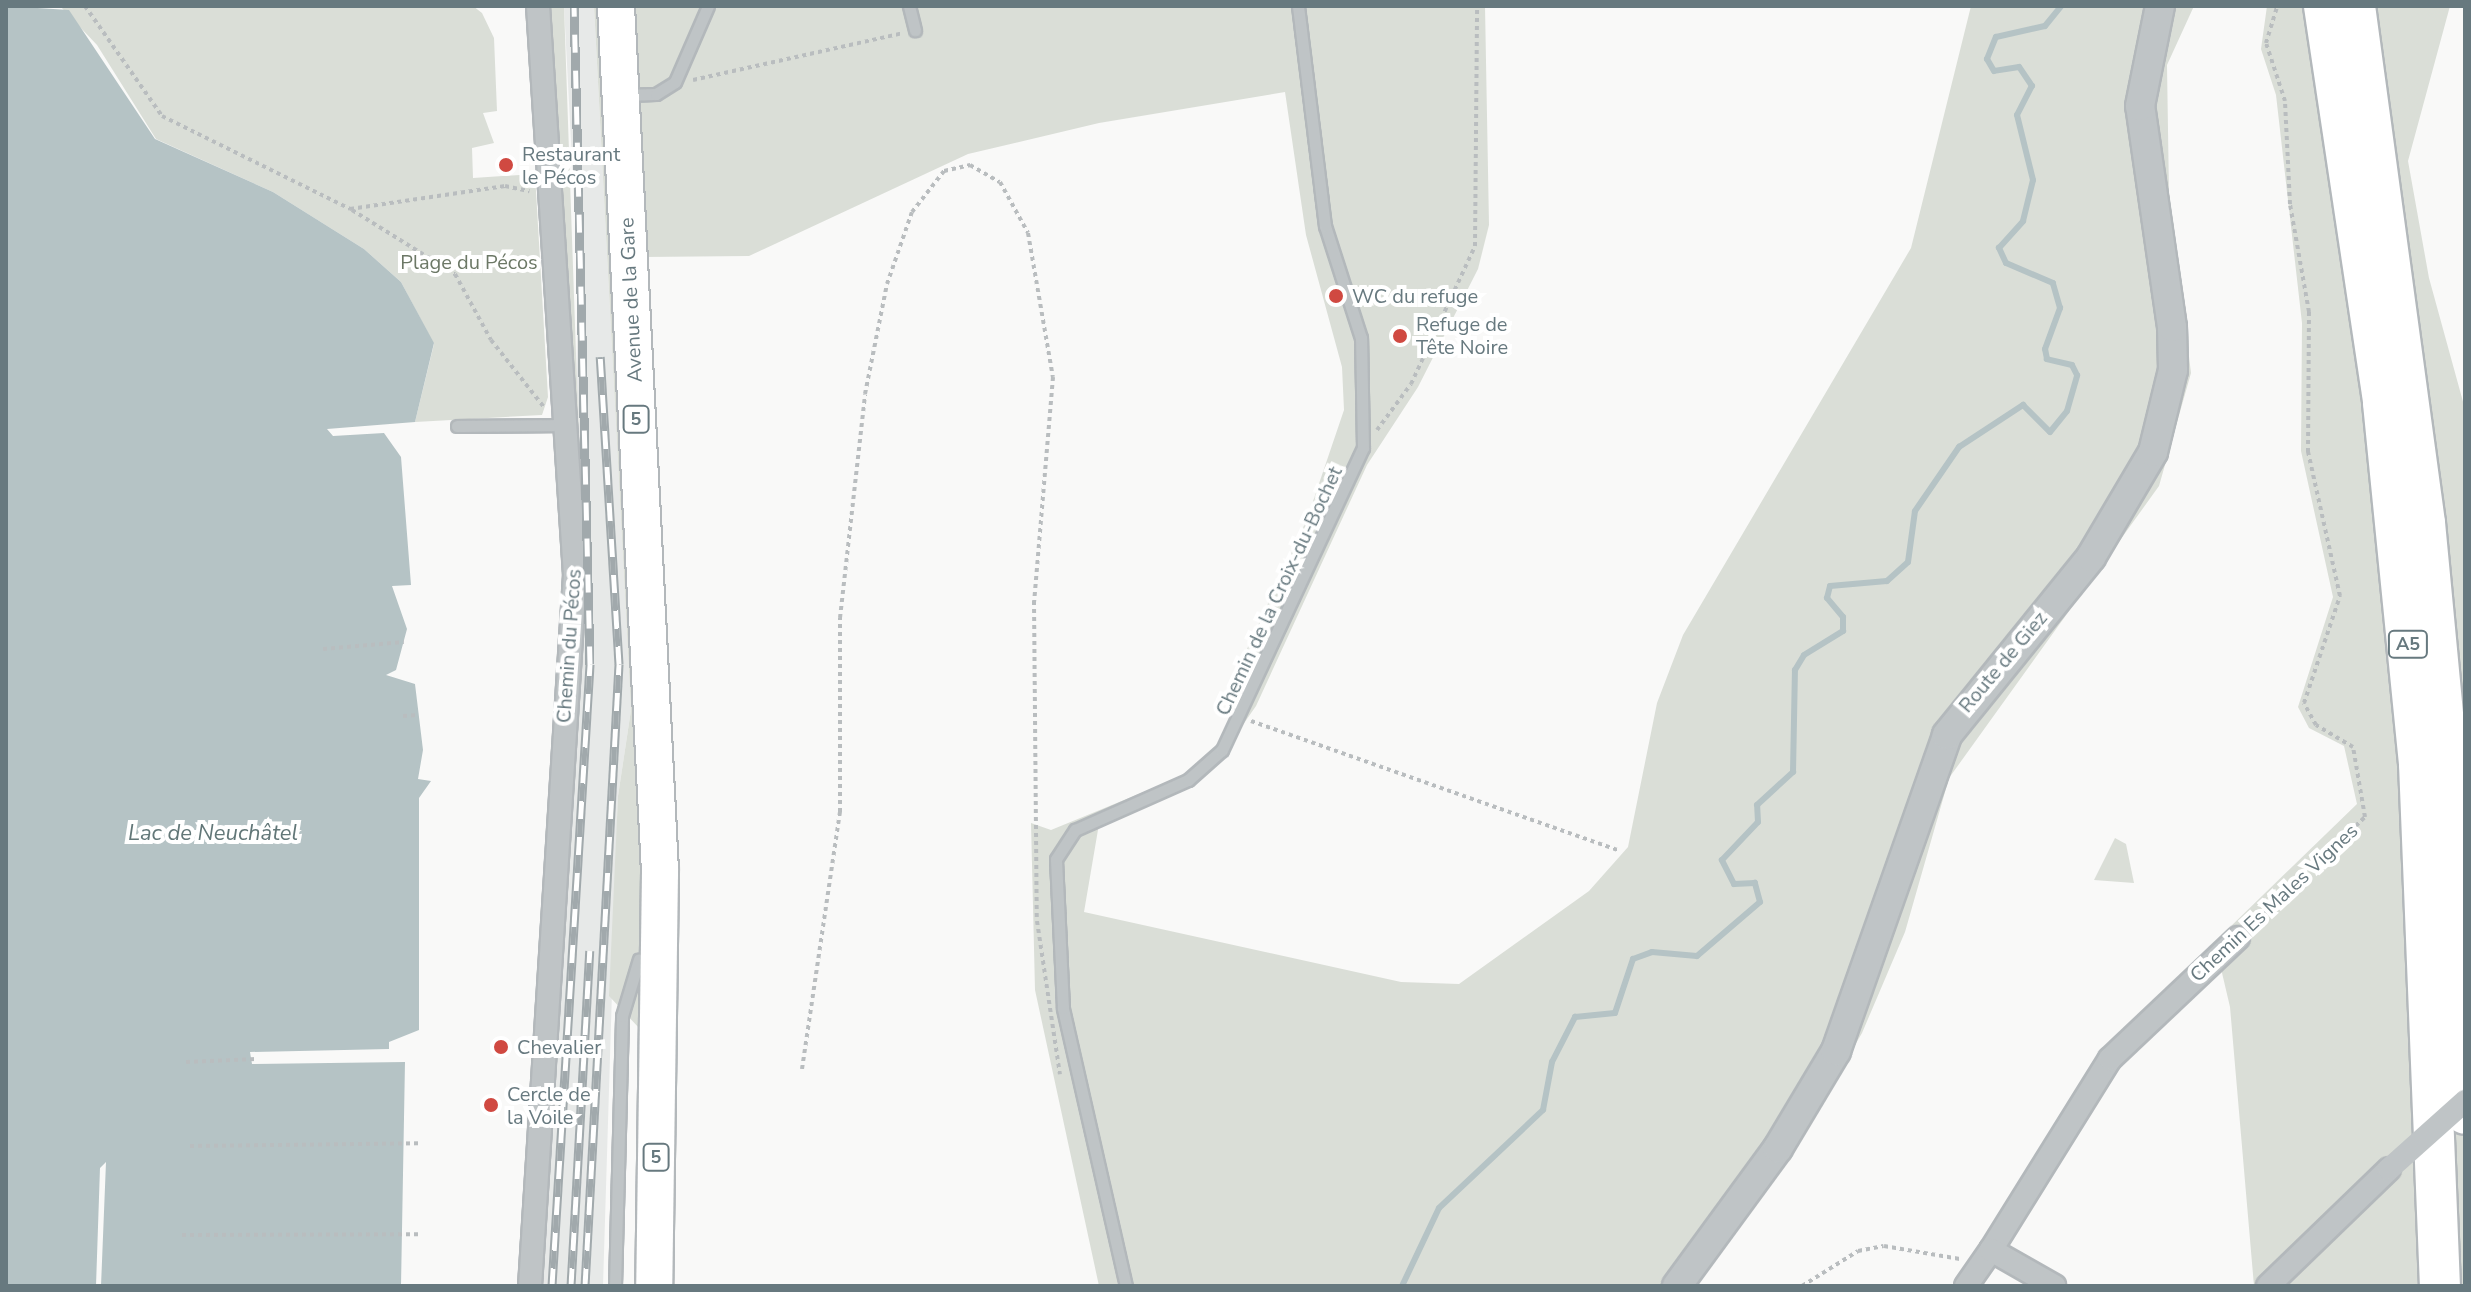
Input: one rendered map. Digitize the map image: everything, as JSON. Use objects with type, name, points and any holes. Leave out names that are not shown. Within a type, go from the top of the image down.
[{"type":"highway","name":"A5","points":[[2324,6],[2383,403],[2419,764],[2440,1286]]},
{"type":"highway","name":"A5","points":[[2355,6],[2425,523],[2448,768],[2465,1114]]},
{"type":"main road","name":"Avenue de la Gare","points":[[616,6],[657,833],[640,891],[658,1029],[654,1286]]},
{"type":"street","name":"Chemin du Pécos","points":[[530,1286],[575,575],[563,425],[555,202],[538,6]]},
{"type":"street","name":"Route de Giez","points":[[1677,1286],[1778,1148],[1836,1051],[1947,735],[2091,557],[2153,452],[2173,370],[2172,327],[2140,106],[2160,6]]},
{"type":"street","name":"Chemin Es Males Vignes","points":[[1966,1286],[2110,1059],[2238,938]]},
{"type":"street","points":[[2268,1286],[2389,1169],[2465,1101]]},
{"type":"street","points":[[1986,1258],[2054,1286]]},
{"type":"lane","points":[[621,95],[656,94],[675,82],[708,6]]},
{"type":"lane","points":[[909,6],[915,30]]},
{"type":"lane","name":"Chemin de la Croix-du-Bochet","points":[[1126,1286],[1063,1008],[1056,859],[1075,830],[1197,774],[1242,717],[1363,448],[1361,338],[1325,226],[1298,6]]},
{"type":"lane","points":[[457,426],[563,425]]},
{"type":"lane","points":[[615,1286],[622,1016],[649,944]]},
{"type":"path","points":[[85,6],[162,116],[350,209],[455,274],[496,349],[563,425]]},
{"type":"path","points":[[1363,448],[1411,384],[1475,246],[1477,6]]},
{"type":"path","name":"Chemin Es Males Vignes","points":[[2238,938],[2365,817],[2353,747],[2316,725],[2304,703],[2340,596],[2308,452],[2309,312],[2290,204],[2285,101],[2266,43],[2277,6]]},
{"type":"path","points":[[675,82],[915,30]]},
{"type":"path","points":[[802,1069],[840,812],[841,603],[865,394],[887,284],[912,212],[944,171],[970,165],[1000,182],[1028,233],[1053,377],[1034,601],[1037,921],[1046,1016],[1061,1078]]},
{"type":"path","points":[[350,209],[505,186],[555,202]]},
{"type":"path","points":[[323,649],[404,642]]},
{"type":"path","points":[[403,716],[418,715]]},
{"type":"path","points":[[1242,717],[1618,850]]},
{"type":"path","points":[[186,1062],[257,1059]]},
{"type":"path","points":[[190,1146],[421,1143]]},
{"type":"path","points":[[182,1235],[419,1234]]},
{"type":"path","points":[[1802,1286],[1858,1251],[1884,1246],[1986,1258]]},
{"type":"shaded area","points":[[564,6],[594,6],[631,710],[618,796],[603,1286],[540,1286],[569,830],[578,277]]},
{"type":"green space","name":"Plage du Pécos","points":[[60,6],[473,6],[482,13],[494,38],[497,111],[483,113],[494,143],[472,148],[473,178],[535,174],[548,397],[542,415],[415,422],[434,344],[401,282],[364,249],[273,192],[156,139],[97,45]]},
{"type":"green space","points":[[550,6],[564,6],[582,528],[560,164]]},
{"type":"green space","points":[[594,6],[1485,6],[1489,225],[1478,269],[1418,387],[1367,465],[1256,706],[1212,769],[1099,824],[1084,912],[1401,982],[1459,984],[1589,891],[1628,847],[1657,703],[1683,635],[1911,248],[1971,6],[2194,6],[2167,65],[2169,194],[2191,373],[2159,486],[1949,778],[1905,932],[1862,1033],[1789,1158],[1691,1286],[1099,1286],[1035,990],[1031,823],[1051,830],[1185,775],[1219,745],[1261,660],[1247,649],[1307,519],[1344,410],[1342,367],[1306,235],[1285,92],[1099,123],[968,154],[749,256],[644,257],[661,537],[643,537],[640,1029],[609,996],[618,796],[631,710]]},
{"type":"green space","points":[[2267,6],[2450,6],[2408,161],[2429,278],[2465,409],[2465,1286],[2254,1286],[2230,1007],[2219,960],[2228,929],[2357,804],[2344,746],[2309,728],[2298,707],[2333,597],[2301,451],[2302,323],[2276,95],[2261,49]]},
{"type":"green space","points":[[2115,838],[2126,844],[2134,883],[2094,880]]},
{"type":"water","name":"Lac de Neuchâtel","points":[[6,6],[69,10],[155,139],[273,192],[364,249],[401,282],[434,343],[415,422],[327,429],[333,436],[384,433],[401,457],[411,585],[392,586],[407,629],[396,670],[386,675],[415,684],[423,750],[418,779],[431,781],[419,798],[419,1030],[389,1042],[389,1049],[250,1052],[252,1064],[405,1062],[401,1286],[101,1286],[106,1162],[100,1168],[96,1286],[6,1286]]},
{"type":"waterway","points":[[1402,1286],[1439,1208],[1543,1110],[1552,1062],[1575,1017],[1615,1013],[1633,959],[1652,952],[1697,956],[1760,902],[1755,883],[1734,884],[1722,860],[1758,822],[1757,805],[1793,772],[1795,670],[1804,655],[1843,631],[1843,617],[1827,598],[1830,586],[1887,581],[1908,562],[1915,511],[1959,447],[2023,405],[2050,432],[2067,411],[2077,375],[2072,365],[2047,359],[2045,349],[2060,308],[2053,283],[2006,263],[1999,248],[2023,221],[2033,180],[2017,115],[2032,86],[2019,67],[1994,71],[1987,59],[1996,37],[2045,26],[2061,6]]},
{"type":"railway","points":[[552,1286],[590,664],[574,6]]},
{"type":"railway","points":[[585,1286],[619,664],[600,357]]},
{"type":"railway","points":[[571,1286],[590,951]]},
{"type":"place","name":"Restaurant le Pécos","points":[[506,165]]},
{"type":"place","name":"WC du refuge","points":[[1336,296]]},
{"type":"place","name":"Refuge de Tête Noire","points":[[1400,336]]},
{"type":"place","name":"Chevalier","points":[[501,1047]]},
{"type":"place","name":"Cercle de la Voile","points":[[491,1105]]}]
